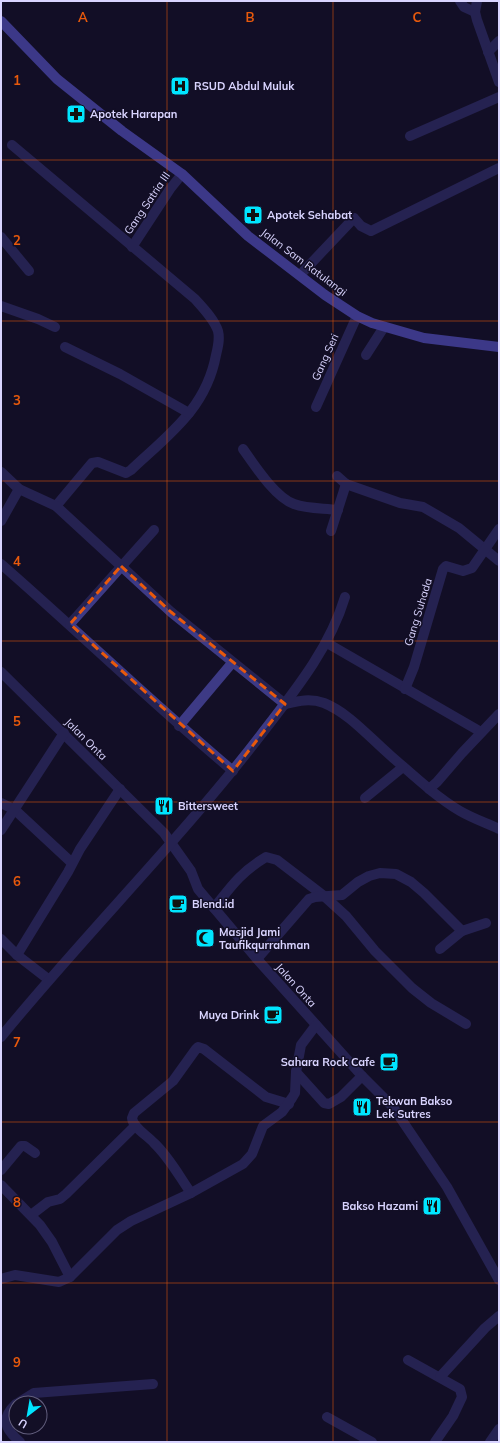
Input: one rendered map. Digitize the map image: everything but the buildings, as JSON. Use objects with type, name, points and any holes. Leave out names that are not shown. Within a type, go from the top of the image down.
[{"type":"street","points":[[460,1],[464,7],[475,12]]},
{"type":"street","points":[[477,1],[475,12],[499,82]]},
{"type":"street","name":"Jalan Sam Ratulangi","points":[[1,21],[57,79],[122,131],[182,174],[248,236],[357,316],[372,324],[424,338],[499,346]]},
{"type":"street","points":[[488,52],[499,41]]},
{"type":"street","points":[[410,136],[499,97]]},
{"type":"street","points":[[12,145],[195,299],[207,313],[217,329],[220,338],[211,380],[189,414],[174,432],[126,473],[98,462],[92,463],[56,506]]},
{"type":"street","points":[[300,275],[354,218],[361,226],[371,231],[499,168]]},
{"type":"street","name":"Gang Satria III","points":[[132,247],[170,189],[182,174]]},
{"type":"street","points":[[1,237],[29,271]]},
{"type":"street","points":[[1,306],[38,318],[55,327]]},
{"type":"street","name":"Gang Seri","points":[[316,408],[357,316]]},
{"type":"street","points":[[366,355],[384,327]]},
{"type":"street","points":[[65,347],[120,374],[189,414]]},
{"type":"street","points":[[243,449],[270,483],[287,500],[294,504],[312,508],[338,510]]},
{"type":"street","points":[[1,472],[19,489],[56,506],[171,612],[232,663],[285,704]]},
{"type":"street","points":[[337,476],[346,484],[400,503],[423,507],[459,528],[499,561]]},
{"type":"street","points":[[331,531],[346,484]]},
{"type":"street","points":[[1,521],[19,489]]},
{"type":"street","name":"Gang Suhada","points":[[406,689],[443,569],[446,566],[462,571],[472,568],[499,529]]},
{"type":"street","points":[[70,624],[154,530]]},
{"type":"street","points":[[1,564],[70,624],[179,726],[233,772]]},
{"type":"street","points":[[1,1036],[48,979],[233,772],[285,704],[327,643],[345,597]]},
{"type":"street","points":[[327,643],[481,732]]},
{"type":"street","points":[[179,726],[232,663]]},
{"type":"street","name":"Jalan Onta","points":[[1,672],[164,834],[191,871],[198,889],[257,959],[404,1122],[447,1187],[499,1280]]},
{"type":"street","points":[[285,704],[303,700],[311,700],[334,708],[347,717],[429,789],[461,812],[499,829]]},
{"type":"street","points":[[429,789],[499,714]]},
{"type":"street","points":[[1,830],[64,733]]},
{"type":"street","points":[[364,798],[403,767]]},
{"type":"street","points":[[17,954],[68,872],[72,863],[120,789]]},
{"type":"street","points":[[1,803],[15,810],[72,863]]},
{"type":"street","points":[[214,908],[240,875],[266,856],[277,860],[324,896],[346,916],[375,951],[412,988],[431,1003],[466,1024]]},
{"type":"street","points":[[257,959],[300,907],[312,898],[344,895],[358,882],[369,876],[380,873],[396,874],[411,882],[462,931]]},
{"type":"street","points":[[440,949],[462,931],[486,923]]},
{"type":"street","points":[[1,939],[48,979]]},
{"type":"street","points":[[1,1279],[15,1275],[59,1282],[70,1277],[117,1230],[191,1193],[246,1161],[252,1154],[262,1126],[282,1112],[289,1104],[295,1093],[296,1072],[301,1045],[316,1025]]},
{"type":"street","points":[[191,1193],[170,1160],[155,1143],[135,1126],[132,1120],[132,1115],[167,1087],[198,1047],[204,1049],[266,1097],[289,1104]]},
{"type":"street","points":[[296,1072],[324,1103],[329,1104],[341,1097],[362,1076]]},
{"type":"street","points":[[31,1215],[48,1202],[60,1199],[66,1194],[135,1126]]},
{"type":"street","points":[[1,1170],[21,1146],[26,1146],[35,1153]]},
{"type":"street","points":[[1,1185],[31,1215],[52,1242],[70,1277]]},
{"type":"street","points":[[440,1377],[485,1328],[499,1316]]},
{"type":"street","points":[[408,1360],[460,1389],[462,1397],[453,1416],[435,1442]]},
{"type":"street","points":[[31,1395],[34,1393],[153,1384]]},
{"type":"street","points":[[8,1412],[5,1418],[4,1426],[8,1432]]},
{"type":"street","points":[[327,1417],[372,1442]]},
{"type":"street","points":[[490,1442],[499,1429]]},
{"type":"street","points":[[12,1435],[20,1442]]},
{"type":"highlighted area","points":[[121,566],[171,612],[285,704],[233,771],[70,624]]},
{"type":"place","name":"RSUD Abdul Muluk","points":[[180,86]]},
{"type":"place","name":"Apotek Harapan","points":[[76,114]]},
{"type":"place","name":"Apotek Sehabat","points":[[253,215]]},
{"type":"place","name":"Bittersweet","points":[[164,806]]},
{"type":"place","name":"Blend.id","points":[[178,904]]},
{"type":"place","name":"Masjid Jami Taufikqurrahman","points":[[205,938]]},
{"type":"place","name":"Muya Drink","points":[[273,1015]]},
{"type":"place","name":"Sahara Rock Cafe","points":[[389,1062]]},
{"type":"place","name":"Tekwan Bakso Lek Sutres","points":[[362,1107]]},
{"type":"place","name":"Bakso Hazami","points":[[432,1206]]}]
